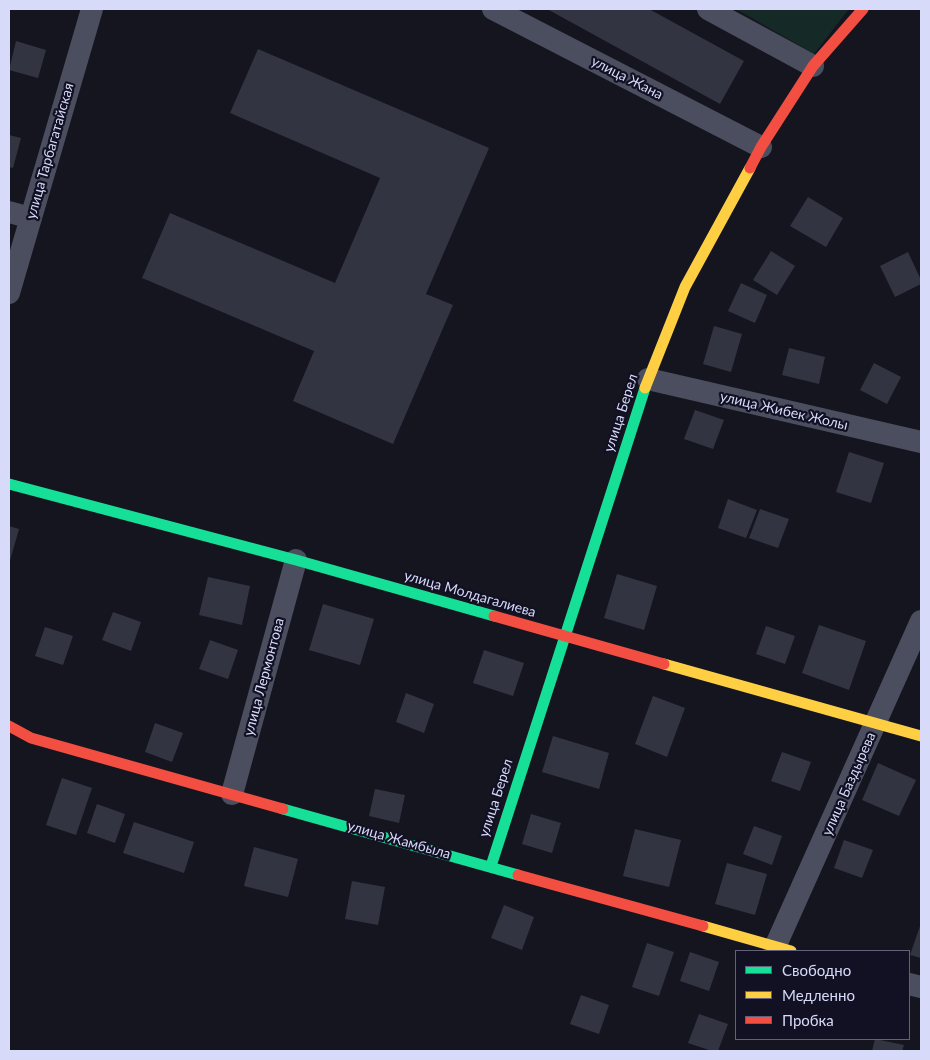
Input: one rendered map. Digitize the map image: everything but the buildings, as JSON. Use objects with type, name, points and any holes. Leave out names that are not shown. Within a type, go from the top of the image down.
[{"type":"street","name":"улица Тарбагатайская","points":[[9,294],[92,9]]},
{"type":"street","name":"улица Жана","points":[[493,9],[762,147]]},
{"type":"street","points":[[708,9],[813,66]]},
{"type":"street","name":"улица Берел","points":[[491,866],[648,379],[685,287],[762,147],[813,66],[863,9]]},
{"type":"street","points":[[9,212],[31,218]]},
{"type":"street","name":"улица Жибек Жолы","points":[[648,379],[921,442]]},
{"type":"street","name":"улица Молдагалиева","points":[[9,484],[296,560],[921,736]]},
{"type":"street","name":"улица Лермонтова","points":[[232,794],[296,560]]},
{"type":"street","name":"улица Баздырева","points":[[783,949],[876,723],[921,621]]},
{"type":"street","name":"улица Жамбыла","points":[[9,726],[32,738],[783,949]]},
{"type":"green space","points":[[736,9],[849,9],[814,54]]},
{"type":"traffic: fast","points":[[491,866],[645,388]]},
{"type":"traffic: fast","points":[[9,484],[296,560],[494,616]]},
{"type":"traffic: fast","points":[[283,809],[518,875]]},
{"type":"traffic: slow","points":[[645,388],[685,287],[750,168]]},
{"type":"traffic: slow","points":[[664,664],[921,736]]},
{"type":"traffic: slow","points":[[703,926],[787,950]]},
{"type":"traffic: jam","points":[[750,168],[761,147],[813,66],[863,9]]},
{"type":"traffic: jam","points":[[494,616],[664,664]]},
{"type":"traffic: jam","points":[[9,726],[31,738],[283,809]]},
{"type":"traffic: jam","points":[[518,875],[703,926]]}]
